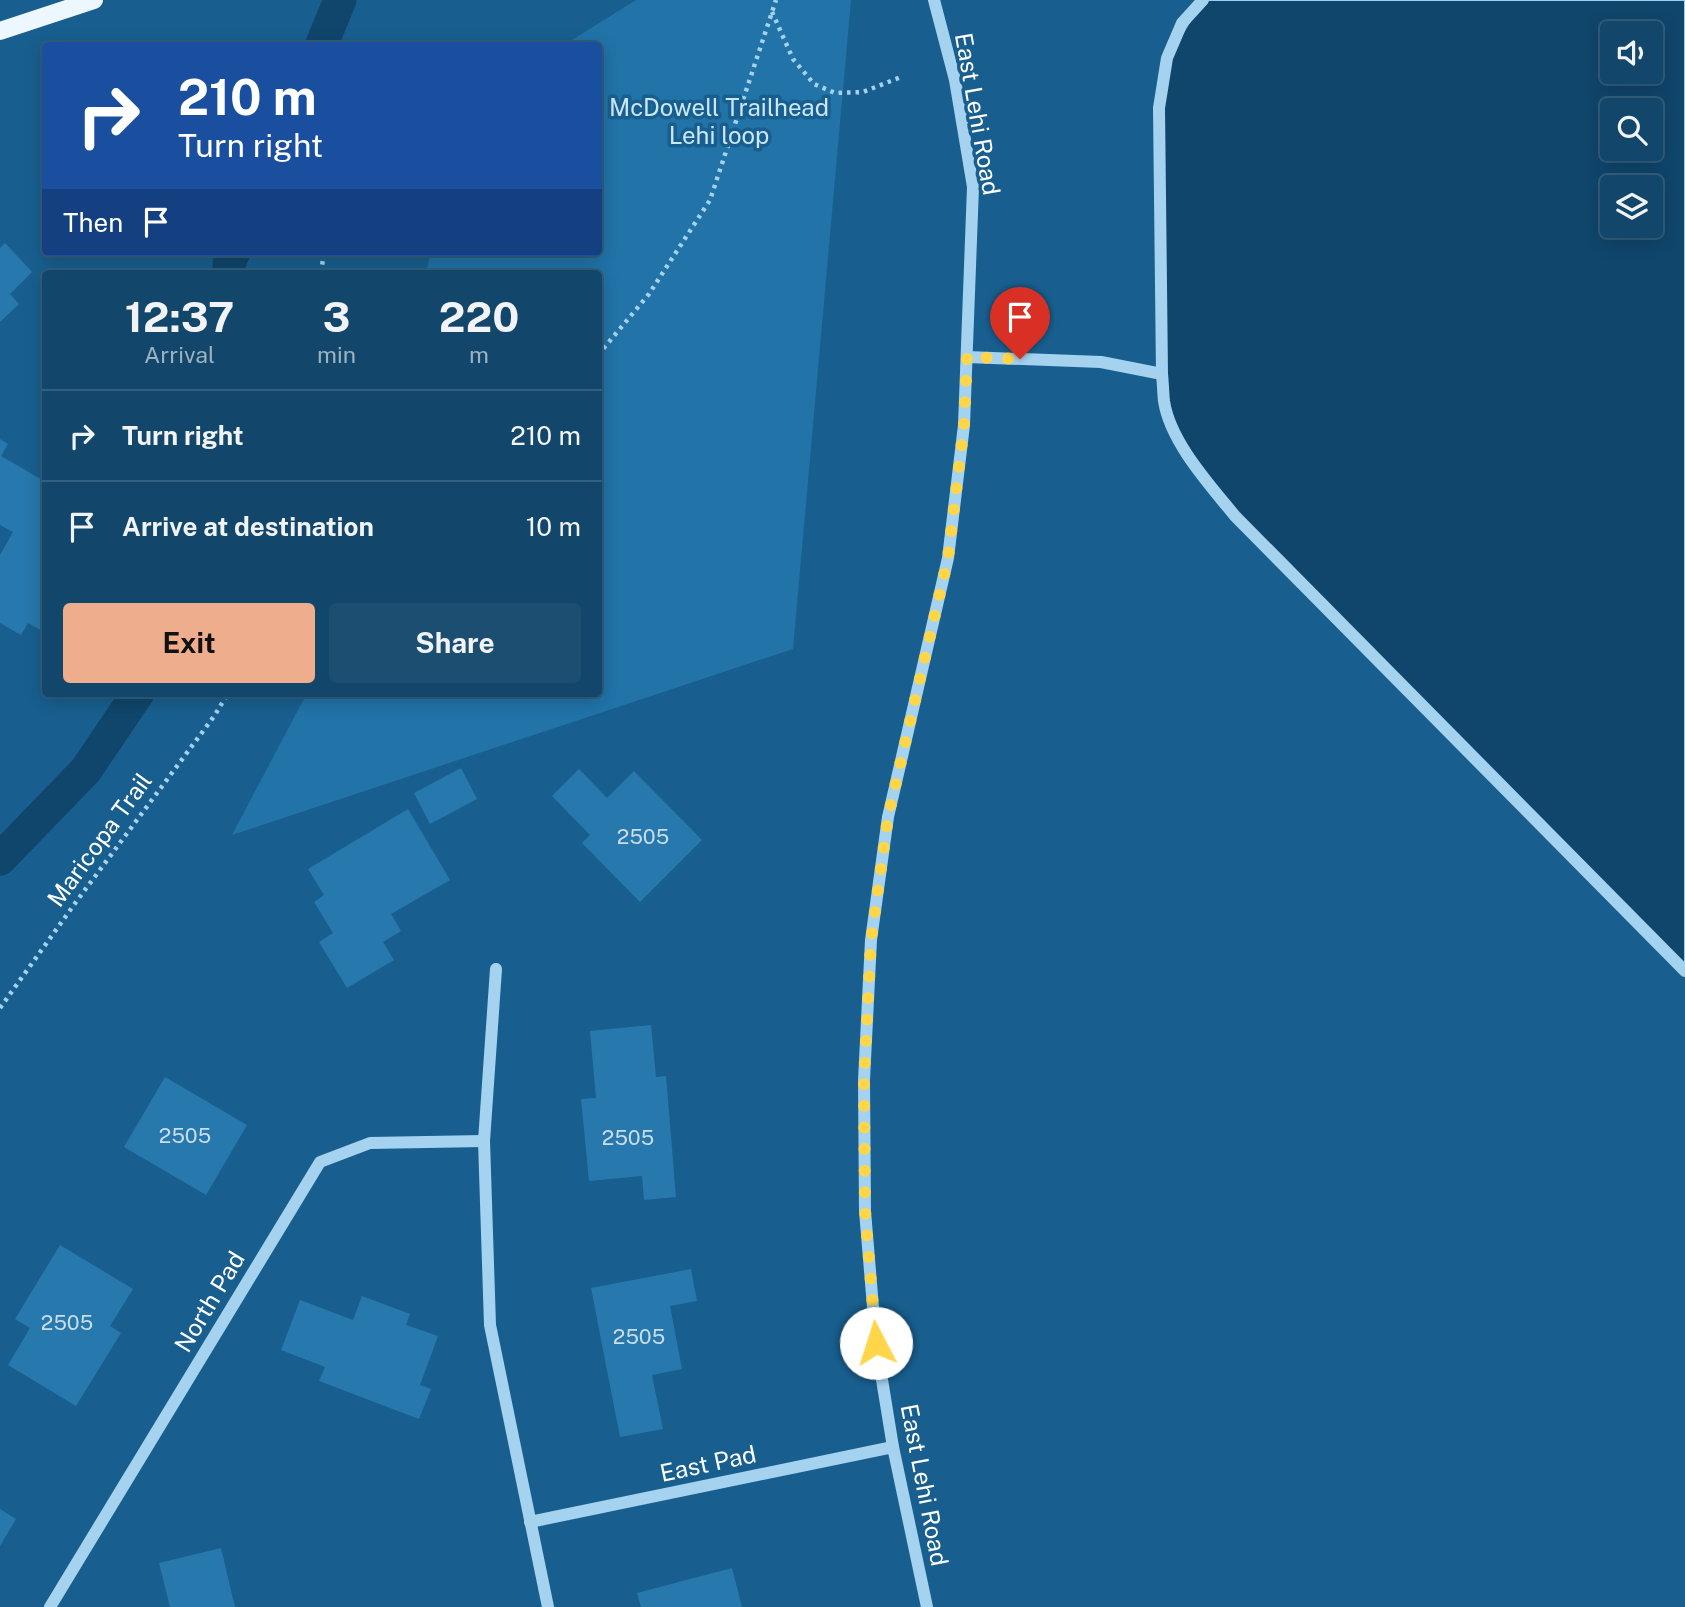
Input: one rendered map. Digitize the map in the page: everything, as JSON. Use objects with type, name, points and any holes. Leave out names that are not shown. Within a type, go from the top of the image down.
[{"type":"main road","points":[[0,31],[94,0]]},
{"type":"street","name":"East Lehi Road","points":[[926,1607],[893,1447],[876,1343],[865,1211],[864,1080],[871,940],[888,817],[948,558],[964,425],[973,187],[955,80],[934,0]]},
{"type":"street","points":[[1203,0],[1182,23],[1167,58],[1159,108],[1162,374],[1164,403],[1176,434],[1195,466],[1235,516],[1685,971]]},
{"type":"street","points":[[967,357],[1101,362],[1162,374]]},
{"type":"street","points":[[496,970],[484,1141],[490,1325],[548,1607]]},
{"type":"street","name":"North Pad","points":[[50,1607],[320,1162],[370,1143],[484,1141]]},
{"type":"street","name":"East Pad","points":[[530,1522],[893,1447]]},
{"type":"path","points":[[602,350],[649,294],[709,200],[776,0]]},
{"type":"path","points":[[772,11],[793,59],[814,84],[835,93],[863,92],[901,77]]},
{"type":"path","name":"Maricopa Trail","points":[[0,1008],[226,697]]},
{"type":"green space","name":"McDowell Trailhead Lehi loop","points":[[636,0],[851,0],[793,649],[232,835],[305,697],[602,697],[602,270],[427,270],[430,256],[602,256],[602,42],[569,42]]},
{"type":"shaded area","points":[[1203,0],[1685,0],[1685,971],[1235,516],[1176,434],[1162,374],[1159,108],[1167,58]]},
{"type":"building","points":[[5,243],[32,272],[10,294],[19,304],[0,322],[0,248]]},
{"type":"building","points":[[0,439],[8,444],[1,456],[42,480],[42,631],[28,623],[21,635],[0,623],[0,555],[13,532],[0,525]]},
{"type":"building","points":[[461,768],[477,799],[430,824],[414,793]]},
{"type":"building","points":[[579,769],[607,798],[634,771],[702,840],[640,902],[582,843],[590,835],[552,796]]},
{"type":"building","points":[[408,809],[450,880],[391,914],[401,931],[383,942],[394,960],[347,988],[319,942],[333,933],[314,902],[324,895],[308,869]]},
{"type":"building","points":[[651,1025],[656,1077],[666,1076],[676,1197],[644,1200],[642,1176],[589,1181],[581,1099],[596,1098],[590,1031]]},
{"type":"building","points":[[165,1077],[247,1125],[206,1195],[124,1147]]},
{"type":"building","points":[[60,1245],[133,1289],[110,1326],[121,1333],[76,1406],[8,1365],[30,1328],[15,1319]]},
{"type":"building","points":[[691,1269],[697,1301],[670,1306],[682,1369],[652,1375],[663,1429],[620,1437],[591,1288]]},
{"type":"building","points":[[362,1296],[410,1314],[406,1325],[438,1336],[420,1385],[431,1389],[419,1419],[319,1381],[325,1367],[281,1350],[300,1300],[353,1320]]},
{"type":"building","points":[[0,1509],[16,1519],[0,1546]]},
{"type":"building","points":[[221,1548],[235,1607],[170,1607],[159,1563]]},
{"type":"building","points":[[732,1568],[742,1607],[641,1607],[637,1593]]},
{"type":"waterway","points":[[323,42],[340,0]]},
{"type":"waterway","points":[[229,270],[232,256]]},
{"type":"waterway","points":[[0,859],[86,770],[135,697]]},
{"type":"route","points":[[876,1343],[865,1211],[864,1080],[871,940],[888,817],[948,558],[964,425],[967,357],[1020,359]]}]
